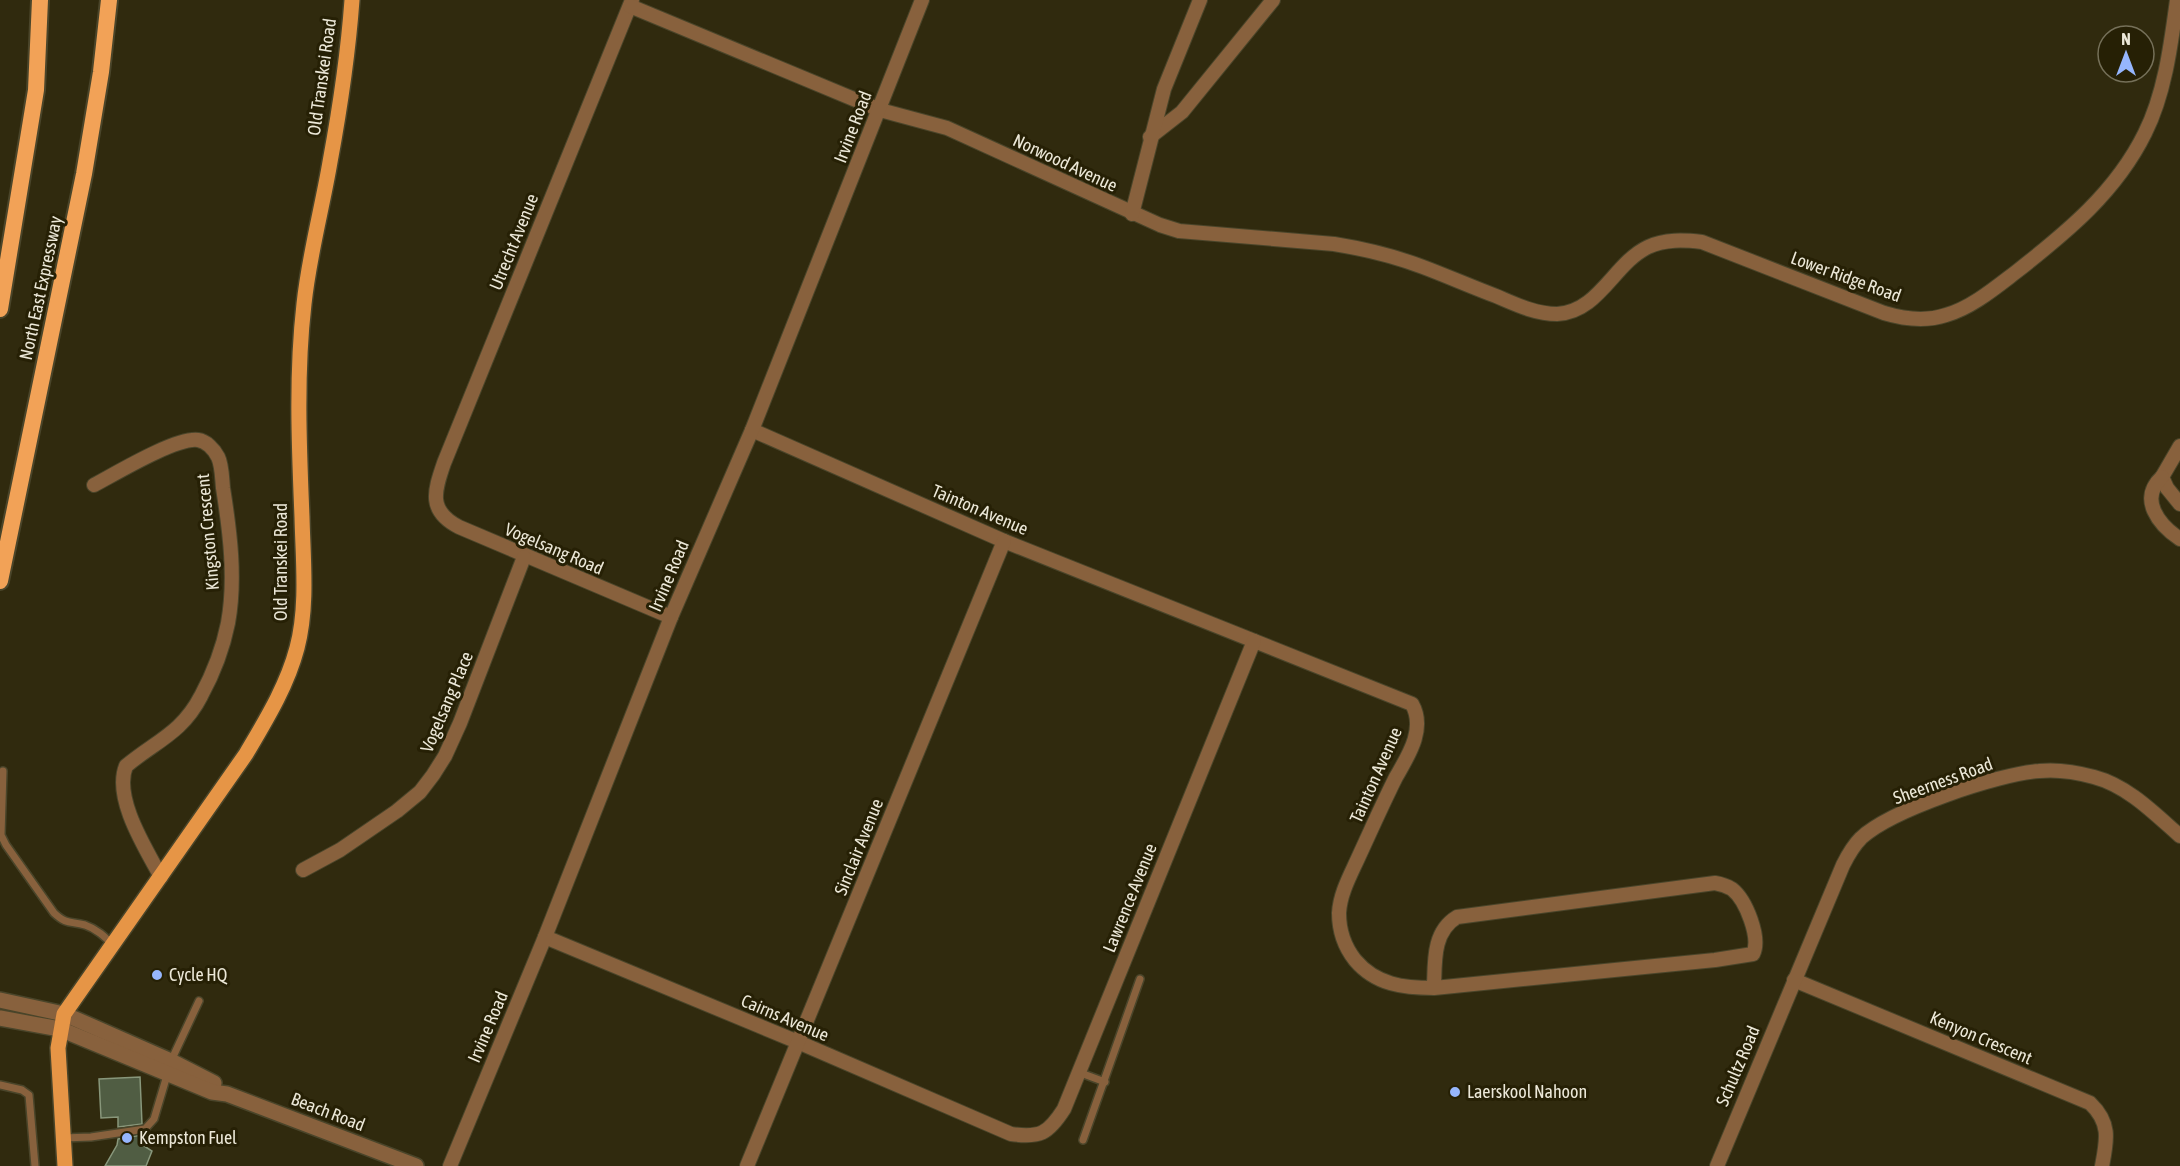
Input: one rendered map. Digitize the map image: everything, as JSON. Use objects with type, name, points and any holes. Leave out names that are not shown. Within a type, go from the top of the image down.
[{"type":"highway","name":"North East Expressway","points":[[0,309],[36,90],[40,0]]},
{"type":"highway","name":"North East Expressway","points":[[0,581],[84,174],[101,72],[109,0]]},
{"type":"main road","name":"Old Transkei Road","points":[[62,1022],[246,754],[287,678],[297,648],[303,618],[304,575],[300,344],[309,269],[348,56],[352,0]]},
{"type":"main road","points":[[62,1022],[58,1048],[65,1166]]},
{"type":"street","name":"Irvine Road","points":[[450,1166],[545,937],[671,617],[752,430],[922,0]]},
{"type":"street","points":[[1132,214],[1164,89],[1200,0]]},
{"type":"street","points":[[1150,137],[1182,112],[1273,0]]},
{"type":"street","name":"Lower Ridge Road","points":[[1500,298],[1538,312],[1559,314],[1568,312],[1580,308],[1590,300],[1637,254],[1648,247],[1676,240],[1702,242],[1724,249],[1898,317],[1934,318],[1961,309],[2001,283],[2076,223],[2102,197],[2132,158],[2153,114],[2168,55],[2177,0]]},
{"type":"street","name":"Norwood Avenue","points":[[631,3],[880,110],[946,128],[1132,214],[1179,231],[1334,244],[1368,250],[1422,267],[1500,298]]},
{"type":"street","name":"Utrecht Avenue","points":[[435,499],[436,487],[444,463],[631,3]]},
{"type":"street","name":"Tainton Avenue","points":[[752,430],[1004,541],[1403,699],[1412,705],[1417,719],[1415,740],[1347,883],[1339,911],[1340,925],[1347,948],[1359,964],[1373,975],[1393,985],[1407,988],[1434,988],[1715,960],[1754,954],[1756,941],[1743,902],[1730,888],[1715,883],[1457,917],[1446,926],[1438,941],[1434,988]]},
{"type":"street","name":"Kingston Crescent","points":[[94,485],[168,447],[183,442],[197,440],[205,443],[219,458],[227,512],[233,588],[227,626],[214,669],[187,719],[169,736],[126,766],[123,774],[128,809],[161,877]]},
{"type":"street","points":[[2180,446],[2162,477],[2152,487],[2151,500],[2163,526],[2180,539]]},
{"type":"street","points":[[2162,477],[2167,489],[2180,504]]},
{"type":"street","name":"Vogelsang Road","points":[[435,499],[437,508],[450,523],[525,557],[671,617]]},
{"type":"street","name":"Sinclair Avenue","points":[[747,1166],[1004,541]]},
{"type":"street","name":"Vogelsang Place","points":[[303,870],[340,850],[397,810],[420,792],[434,775],[446,756],[460,723],[525,557]]},
{"type":"street","name":"Lawrence Avenue","points":[[1011,1134],[1038,1135],[1046,1131],[1064,1109],[1254,641]]},
{"type":"street","name":"Sheerness Road","points":[[1794,980],[1843,865],[1855,845],[1889,819],[1949,794],[2019,774],[2052,770],[2072,772],[2096,777],[2115,785],[2138,800],[2180,836]]},
{"type":"street","name":"Cairns Avenue","points":[[545,937],[798,1042],[1011,1134]]},
{"type":"street","name":"Schultz Road","points":[[1716,1166],[1794,980]]},
{"type":"street","name":"Kenyon Crescent","points":[[1794,980],[2090,1103],[2104,1119],[2107,1131],[2102,1166]]},
{"type":"street","points":[[0,1000],[62,1022]]},
{"type":"street","points":[[0,1018],[62,1022]]},
{"type":"street","name":"Beach Road","points":[[62,1022],[169,1068],[212,1092],[227,1094],[416,1166]]},
{"type":"lane","points":[[3,771],[2,835],[6,845],[54,913],[67,923],[86,926],[100,933],[114,945]]},
{"type":"lane","points":[[1083,1140],[1140,979]]},
{"type":"lane","points":[[63,1138],[145,1130],[154,1119],[169,1068],[199,1001]]},
{"type":"lane","points":[[1078,1072],[1105,1082]]},
{"type":"lane","points":[[0,1085],[22,1090],[29,1095],[35,1166]]},
{"type":"building","points":[[140,1077],[142,1124],[118,1127],[118,1117],[101,1118],[99,1079]]},
{"type":"building","points":[[142,1135],[141,1144],[152,1151],[146,1166],[105,1166],[118,1139]]},
{"type":"place","name":"Cycle HQ","points":[[157,975]]},
{"type":"place","name":"Laerskool Nahoon","points":[[1455,1092]]},
{"type":"place","name":"Kempston Fuel","points":[[127,1138]]}]
